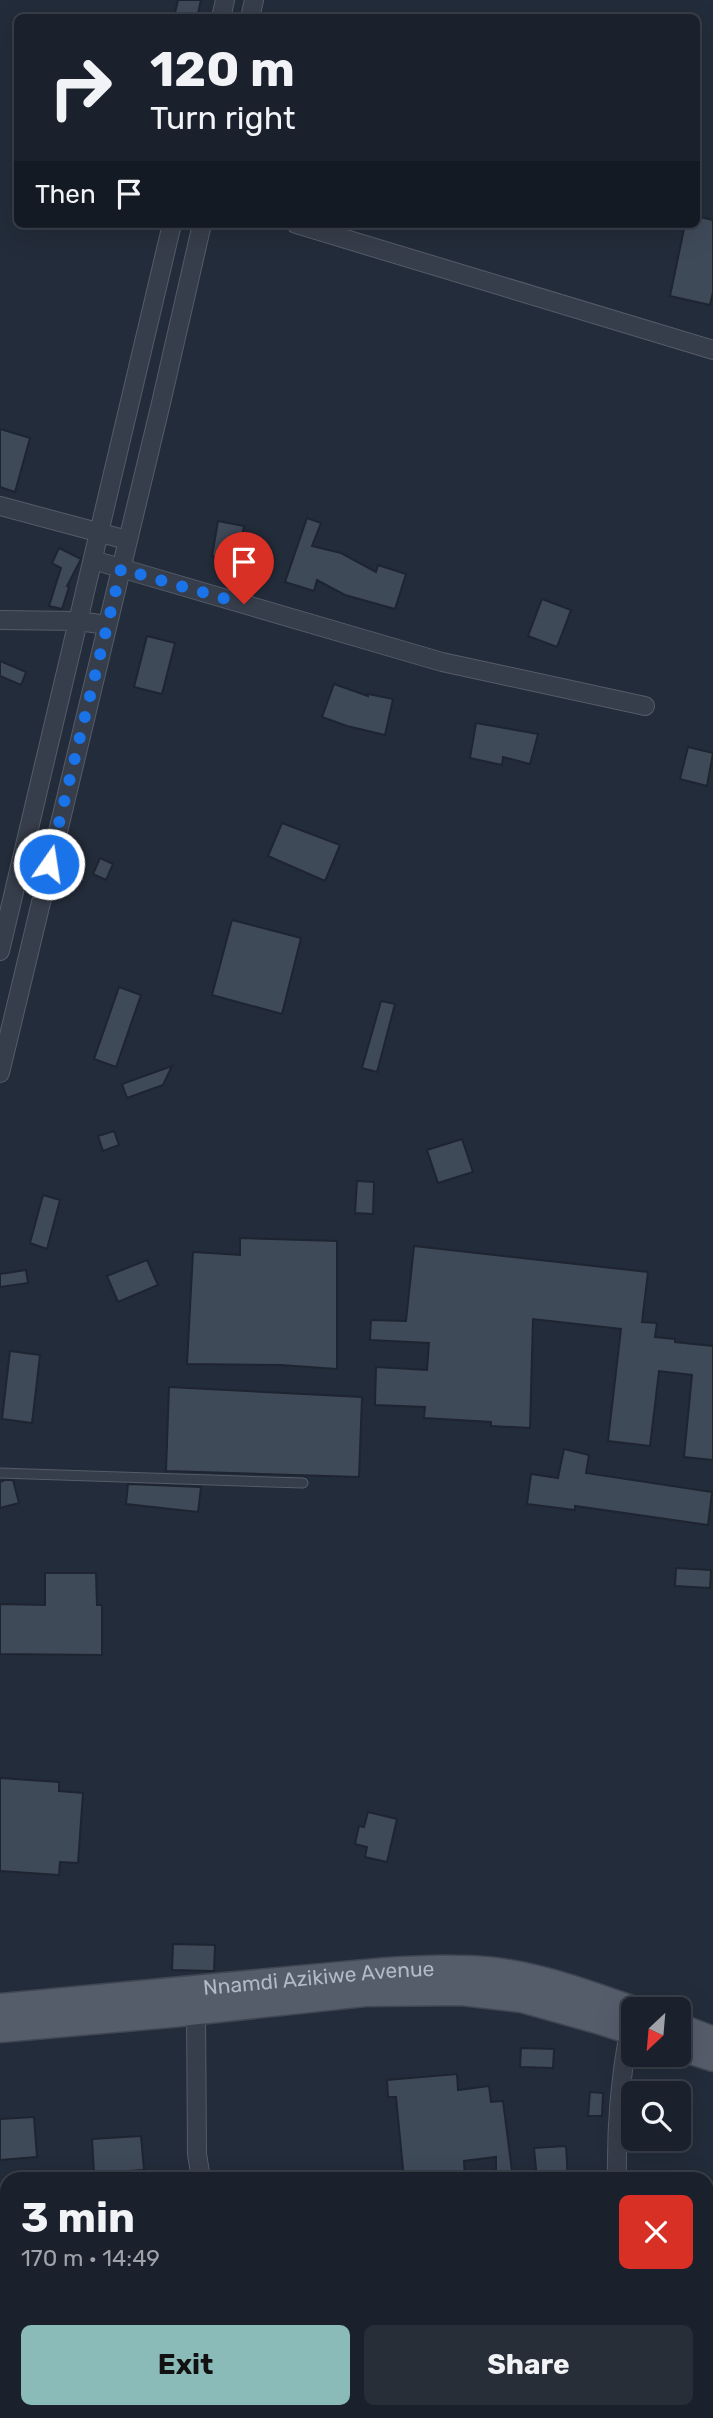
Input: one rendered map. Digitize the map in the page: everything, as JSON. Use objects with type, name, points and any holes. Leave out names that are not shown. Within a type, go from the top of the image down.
[{"type":"main road","name":"Nnamdi Azikiwe Avenue","points":[[0,2007],[430,1969],[494,1971],[534,1978],[576,1990],[621,2017]]},
{"type":"main road","name":"Nnamdi Azikiwe Avenue","points":[[0,2029],[366,1993],[462,1992],[522,1999],[621,2022]]},
{"type":"main road","points":[[691,2031],[713,2039]]},
{"type":"main road","points":[[691,2051],[713,2058]]},
{"type":"street","points":[[0,951],[171,228]]},
{"type":"street","points":[[0,1073],[201,228]]},
{"type":"street","points":[[309,228],[713,349]]},
{"type":"street","points":[[0,506],[127,540]]},
{"type":"street","points":[[93,560],[442,663],[645,706]]},
{"type":"street","points":[[0,620],[78,621],[107,625]]},
{"type":"street","points":[[196,2010],[197,2154],[200,2172]]},
{"type":"street","points":[[617,2172],[616,2136],[623,2067]]},
{"type":"lane","points":[[0,1473],[303,1483]]},
{"type":"building","points":[[178,0],[201,0],[198,14],[175,13]]},
{"type":"building","points":[[700,217],[713,220],[713,292],[710,305],[670,296],[684,228],[700,228]]},
{"type":"building","points":[[0,429],[30,438],[15,492],[0,487]]},
{"type":"building","points":[[307,518],[321,523],[312,546],[341,553],[376,572],[378,565],[406,574],[395,609],[345,595],[317,580],[314,591],[285,582]]},
{"type":"building","points":[[218,521],[244,526],[237,561],[212,556]]},
{"type":"building","points":[[59,548],[81,559],[67,586],[69,587],[62,609],[49,606],[61,568],[52,563]]},
{"type":"building","points":[[542,599],[571,610],[557,647],[528,636]]},
{"type":"building","points":[[147,636],[175,643],[162,694],[134,687]]},
{"type":"building","points":[[0,661],[26,672],[21,685],[0,676]]},
{"type":"building","points":[[334,684],[368,696],[393,699],[385,735],[322,717]]},
{"type":"building","points":[[476,723],[538,734],[530,764],[503,757],[502,765],[470,758]]},
{"type":"building","points":[[688,747],[713,753],[707,786],[680,779]]},
{"type":"building","points":[[282,823],[340,845],[325,881],[268,856]]},
{"type":"building","points":[[100,858],[113,864],[106,880],[93,874]]},
{"type":"building","points":[[232,920],[301,938],[282,1014],[212,995]]},
{"type":"building","points":[[119,987],[141,995],[116,1067],[94,1059]]},
{"type":"building","points":[[381,1001],[395,1004],[377,1072],[362,1068]]},
{"type":"building","points":[[172,1066],[163,1085],[127,1098],[122,1084]]},
{"type":"building","points":[[114,1131],[119,1145],[103,1151],[98,1136]]},
{"type":"building","points":[[462,1139],[473,1172],[438,1183],[427,1150]]},
{"type":"building","points":[[357,1181],[374,1182],[373,1214],[355,1213]]},
{"type":"building","points":[[43,1195],[60,1200],[47,1249],[30,1243]]},
{"type":"building","points":[[240,1238],[337,1241],[337,1369],[281,1365],[187,1364],[193,1252],[240,1255]]},
{"type":"building","points":[[414,1246],[648,1272],[642,1322],[657,1323],[655,1337],[713,1346],[713,1460],[684,1457],[692,1375],[659,1371],[650,1446],[608,1441],[621,1329],[533,1319],[530,1428],[491,1426],[491,1422],[424,1418],[425,1407],[375,1405],[376,1367],[427,1370],[429,1343],[370,1340],[371,1320],[406,1321]]},
{"type":"building","points":[[147,1260],[158,1285],[118,1302],[107,1276]]},
{"type":"building","points":[[26,1270],[28,1283],[0,1287],[0,1274]]},
{"type":"building","points":[[10,1351],[40,1355],[32,1423],[2,1419]]},
{"type":"building","points":[[169,1387],[362,1397],[359,1477],[166,1471]]},
{"type":"building","points":[[564,1449],[589,1455],[586,1473],[712,1492],[708,1525],[575,1506],[575,1510],[527,1504],[531,1474],[558,1478]]},
{"type":"building","points":[[13,1480],[19,1503],[0,1508],[0,1482]]},
{"type":"building","points":[[128,1484],[201,1487],[198,1512],[126,1504]]},
{"type":"building","points":[[676,1568],[711,1570],[710,1588],[675,1586]]},
{"type":"building","points":[[45,1573],[96,1573],[97,1605],[102,1605],[102,1655],[0,1654],[0,1604],[45,1605]]},
{"type":"building","points":[[0,1778],[59,1782],[59,1791],[83,1793],[78,1863],[60,1862],[59,1875],[0,1871]]},
{"type":"building","points":[[368,1812],[397,1819],[387,1862],[365,1857],[367,1847],[355,1844],[359,1826],[364,1827]]},
{"type":"building","points":[[173,1944],[215,1945],[214,1971],[172,1970]]},
{"type":"building","points":[[521,2048],[554,2049],[553,2068],[520,2067]]},
{"type":"building","points":[[457,2074],[458,2090],[489,2086],[491,2102],[503,2101],[512,2172],[496,2172],[496,2157],[464,2161],[465,2172],[403,2172],[396,2097],[388,2097],[387,2080]]},
{"type":"building","points":[[590,2092],[603,2093],[602,2116],[588,2116]]},
{"type":"building","points":[[34,2117],[37,2157],[0,2160],[0,2119]]},
{"type":"building","points":[[141,2136],[144,2170],[94,2172],[92,2139]]},
{"type":"building","points":[[566,2146],[568,2172],[536,2172],[534,2148]]},
{"type":"route","points":[[49,864],[121,569],[244,604]]}]
